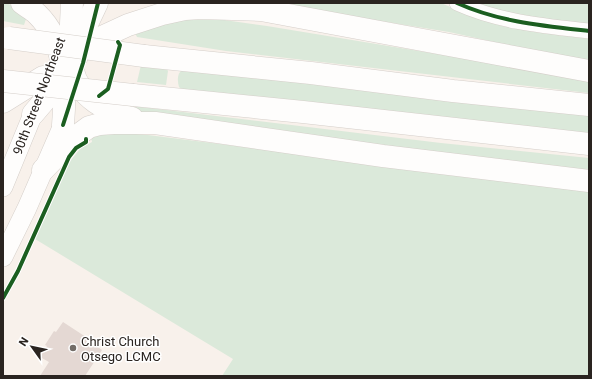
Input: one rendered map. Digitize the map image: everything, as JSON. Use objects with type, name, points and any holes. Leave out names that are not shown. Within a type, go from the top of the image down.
[{"type":"highway","points":[[22,3],[38,15],[49,29],[83,90],[94,101],[110,112],[155,123],[368,154],[589,181]]},
{"type":"highway","points":[[63,125],[71,3]]},
{"type":"highway","points":[[33,114],[56,87],[97,3]]},
{"type":"highway","points":[[240,3],[261,10],[589,71]]},
{"type":"highway","points":[[3,102],[128,25],[162,14],[201,8],[261,10]]},
{"type":"highway","points":[[6,37],[144,56],[311,73],[453,91],[589,104]]},
{"type":"highway","points":[[3,81],[589,144]]},
{"type":"highway","points":[[43,170],[74,138],[89,128],[107,123],[155,123]]},
{"type":"main road","name":"90th Street Northeast","points":[[3,187],[33,114]]},
{"type":"main road","points":[[3,257],[63,125]]},
{"type":"street","points":[[457,3],[495,17],[589,31]]},
{"type":"green space","points":[[3,3],[13,6],[19,11],[26,19],[24,25],[3,21]]},
{"type":"green space","points":[[268,3],[441,3],[469,15],[502,26],[589,39],[589,63],[449,32]]},
{"type":"green space","points":[[589,3],[589,24],[549,20],[510,13],[479,4]]},
{"type":"green space","points":[[194,19],[224,20],[267,26],[589,79],[589,93],[226,51],[137,37],[135,33],[170,22]]},
{"type":"green space","points":[[141,65],[167,69],[166,85],[137,82]]},
{"type":"green space","points":[[184,69],[589,114],[589,136],[182,90],[179,87],[178,79],[180,72]]},
{"type":"green space","points":[[116,104],[441,143],[589,158],[589,176],[143,117]]},
{"type":"green space","points":[[111,132],[148,135],[479,176],[589,185],[589,376],[222,376],[233,359],[35,239],[70,161],[81,148],[92,142],[91,137]]},
{"type":"building","name":"Christ Church Otsego LCMC","points":[[63,322],[89,339],[88,340],[102,350],[85,376],[40,376],[49,362],[40,357],[47,346],[45,345],[54,331],[56,332]]},
{"type":"cycle path","points":[[63,125],[83,63],[98,3]]},
{"type":"cycle path","points":[[457,3],[489,15],[505,19],[589,31]]},
{"type":"cycle path","points":[[99,96],[108,89],[120,45],[118,42]]},
{"type":"cycle path","points":[[3,298],[18,271],[69,157],[76,148],[86,142],[86,139]]},
{"type":"place","name":"Christ Church Otsego LCMC","points":[[73,348]]}]
